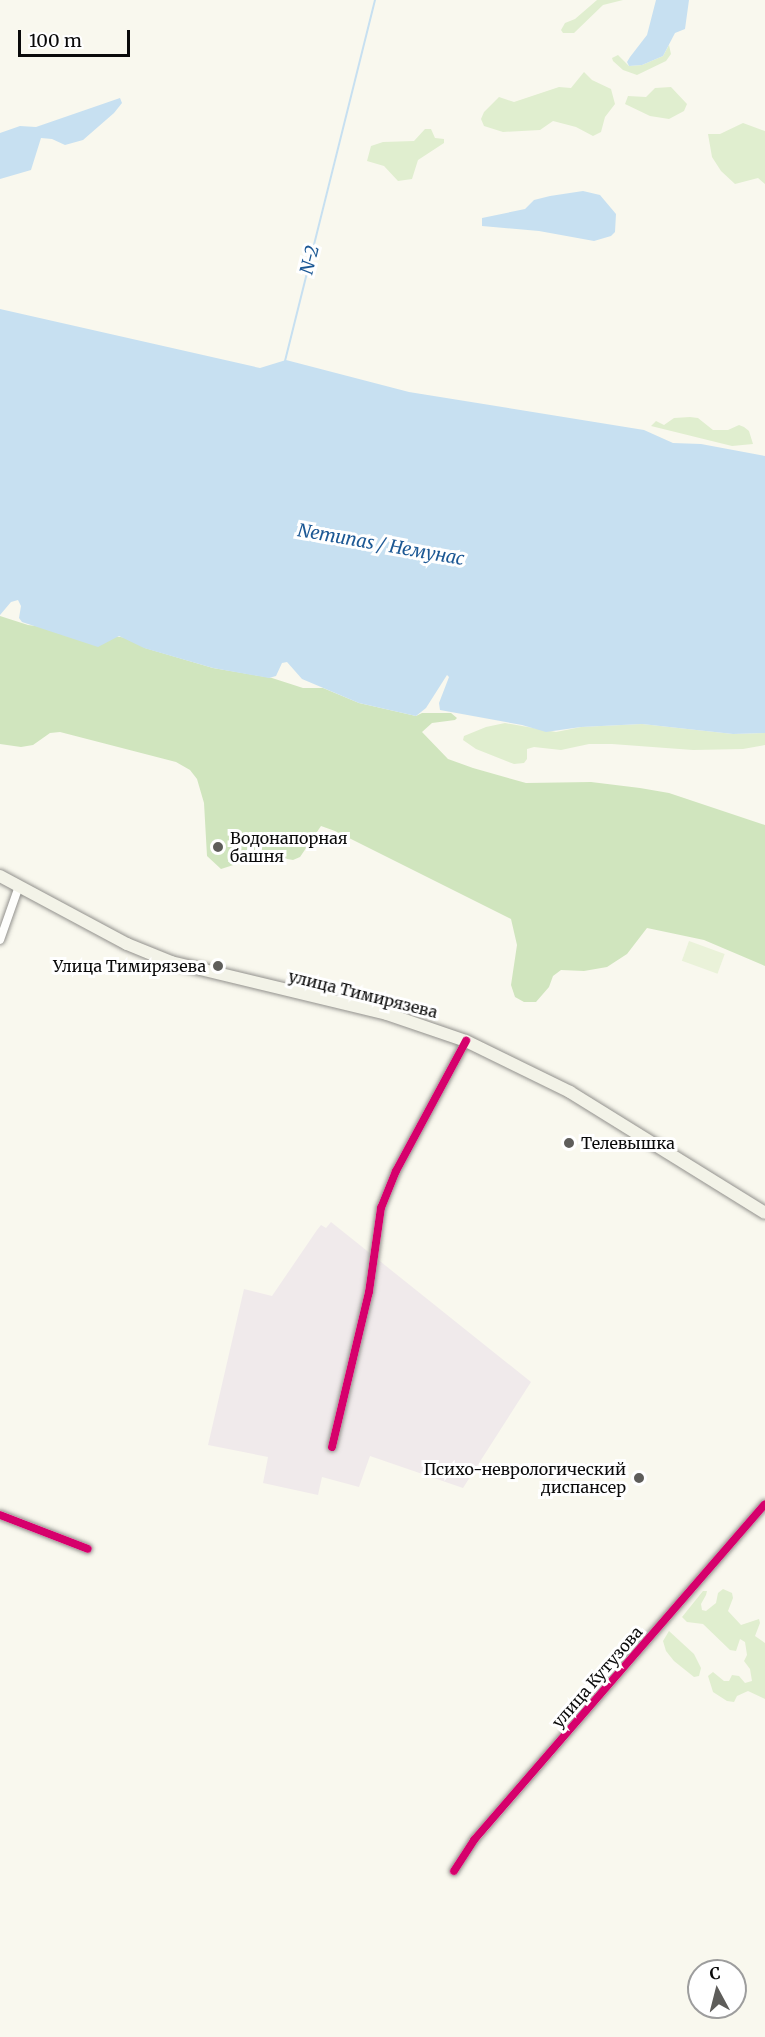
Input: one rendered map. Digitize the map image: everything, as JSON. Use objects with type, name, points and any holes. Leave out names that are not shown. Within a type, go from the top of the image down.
[{"type":"main road","name":"улица Тимирязева","points":[[0,876],[127,944],[171,962],[387,1014],[465,1041],[570,1092],[765,1213]]},
{"type":"street","points":[[0,940],[19,886]]},
{"type":"street","points":[[332,1447],[369,1292],[381,1208],[396,1172],[465,1041]]},
{"type":"street","name":"улица Кутузова","points":[[454,1871],[474,1840],[765,1504]]},
{"type":"street","points":[[0,1515],[88,1549]]},
{"type":"shaded area","points":[[331,1222],[531,1382],[463,1488],[370,1456],[359,1487],[322,1477],[318,1495],[263,1483],[268,1457],[208,1445],[244,1289],[272,1296],[317,1230],[321,1225],[326,1228]]},
{"type":"green space","points":[[597,0],[623,0],[603,5],[574,33],[563,33],[561,30],[565,23],[575,19]]},
{"type":"green space","points":[[669,45],[671,54],[666,61],[637,75],[623,70],[612,58],[618,55],[629,66],[642,65],[663,56]]},
{"type":"green space","points":[[584,72],[592,80],[611,89],[615,104],[605,117],[601,132],[593,136],[576,127],[553,121],[540,130],[503,132],[484,126],[481,119],[484,112],[499,97],[514,102],[559,87],[571,88]]},
{"type":"green space","points":[[671,87],[687,104],[684,111],[669,119],[650,116],[625,104],[628,96],[646,97],[655,88]]},
{"type":"green space","points":[[743,123],[765,131],[765,184],[758,178],[735,184],[721,171],[712,157],[708,134],[720,134]]},
{"type":"green space","points":[[425,129],[431,129],[435,138],[444,139],[444,143],[418,160],[412,179],[398,181],[384,166],[367,161],[371,146],[383,142],[414,141]]},
{"type":"green space","points":[[674,418],[698,418],[713,430],[728,430],[739,425],[744,427],[749,431],[753,444],[732,446],[651,426],[656,421],[664,425]]},
{"type":"green space","points":[[0,616],[28,625],[128,638],[145,648],[213,668],[272,678],[303,688],[323,688],[359,703],[416,716],[422,713],[451,713],[457,718],[455,720],[432,723],[422,732],[448,759],[473,768],[526,783],[591,782],[669,793],[765,825],[765,966],[704,940],[647,928],[627,954],[607,967],[584,971],[561,970],[553,976],[549,987],[536,1002],[524,1002],[515,997],[511,985],[517,945],[511,919],[335,831],[321,826],[300,857],[293,860],[265,855],[221,869],[207,856],[204,803],[197,779],[190,770],[176,762],[60,732],[50,733],[33,745],[21,747],[0,744]]},
{"type":"green space","points":[[505,723],[556,732],[581,727],[642,724],[733,734],[765,733],[765,745],[743,749],[693,750],[612,744],[589,744],[561,750],[534,747],[527,749],[527,759],[524,763],[514,764],[476,749],[463,740],[464,736],[486,727]]},
{"type":"green space","points":[[689,941],[725,954],[718,974],[682,961]]},
{"type":"green space","points":[[723,1589],[732,1593],[733,1598],[728,1611],[741,1625],[759,1619],[760,1623],[755,1636],[765,1643],[765,1699],[748,1691],[737,1696],[734,1702],[727,1701],[713,1692],[708,1676],[713,1672],[724,1681],[729,1681],[732,1675],[739,1676],[745,1683],[752,1681],[750,1669],[744,1661],[747,1655],[745,1642],[740,1639],[736,1651],[730,1650],[703,1624],[687,1622],[682,1617],[703,1591],[707,1591],[701,1604],[702,1610],[706,1611],[716,1603],[718,1593]]},
{"type":"green space","points":[[669,1631],[694,1654],[701,1668],[699,1676],[694,1677],[674,1661],[666,1651],[663,1641]]},
{"type":"water","points":[[656,0],[689,0],[685,29],[675,33],[663,56],[642,65],[629,66],[627,62],[647,35]]},
{"type":"water","points":[[120,98],[122,103],[114,113],[83,140],[65,145],[52,139],[41,138],[31,170],[0,179],[0,133],[20,126],[36,127]]},
{"type":"water","points":[[583,191],[600,195],[616,214],[615,232],[611,236],[594,241],[539,231],[482,226],[482,218],[525,209],[534,200]]},
{"type":"water","name":"Nemunas / Немунас","points":[[0,309],[260,368],[286,360],[409,392],[644,430],[673,443],[701,444],[765,456],[765,733],[733,734],[642,724],[581,727],[546,732],[522,725],[440,710],[439,703],[449,677],[447,675],[426,708],[416,716],[359,703],[302,679],[287,662],[282,663],[276,676],[269,678],[213,668],[144,648],[119,636],[98,647],[22,622],[19,618],[21,606],[18,600],[11,602],[0,615]]},
{"type":"waterway","name":"N-2","points":[[285,361],[375,0]]},
{"type":"cycle path","points":[[332,1447],[369,1292],[381,1208],[396,1171],[466,1041]]},
{"type":"cycle path","points":[[454,1871],[474,1840],[765,1504]]},
{"type":"cycle path","points":[[0,1515],[88,1549]]},
{"type":"place","name":"Водонапорная башня","points":[[218,847]]},
{"type":"place","name":"Улица Тимирязева","points":[[218,966]]},
{"type":"place","name":"Телевышка","points":[[569,1143]]},
{"type":"place","name":"Психо-неврологический диспансер","points":[[639,1478]]}]
